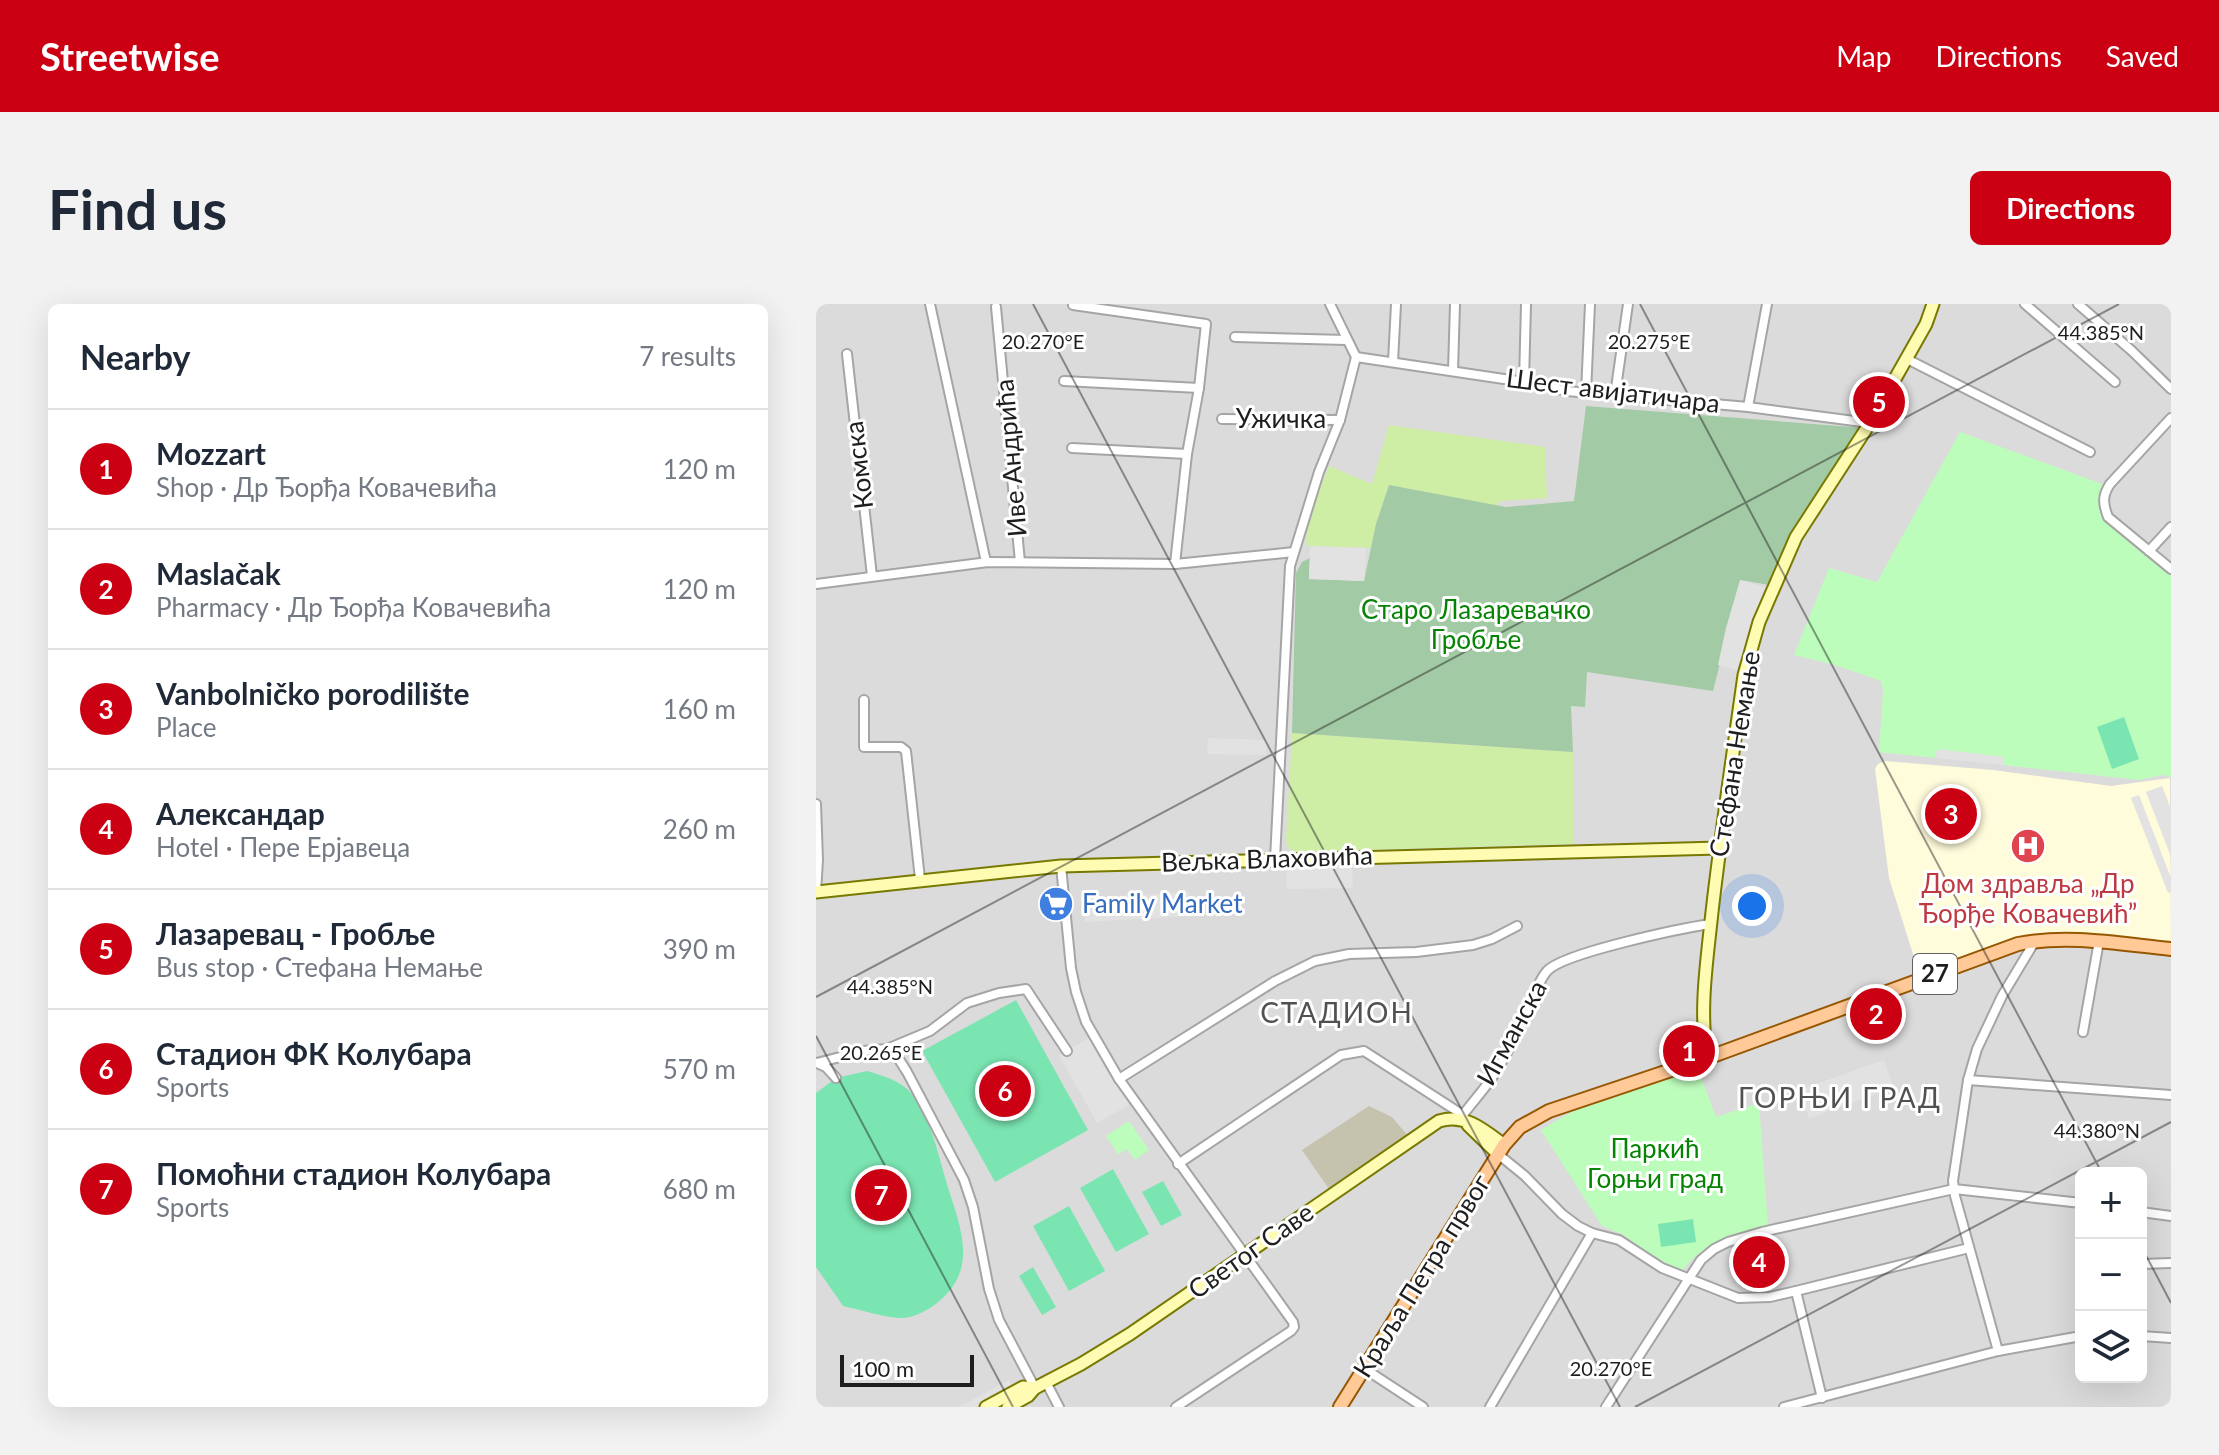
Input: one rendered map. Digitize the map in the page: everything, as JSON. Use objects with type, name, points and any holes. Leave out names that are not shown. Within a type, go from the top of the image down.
[{"type":"main road","name":"27","points":[[1501,1150],[1520,1127],[1539,1115],[1573,1101],[1707,1058],[2005,948],[2035,941],[2072,939],[2171,949]]},
{"type":"main road","name":"Краља Петра првог","points":[[1340,1407],[1501,1150]]},
{"type":"street","points":[[930,304],[986,562]]},
{"type":"street","points":[[1275,859],[1290,566],[1319,472],[1340,420],[1356,357],[1330,304]]},
{"type":"street","points":[[1393,362],[1396,304]]},
{"type":"street","points":[[1453,371],[1455,304]]},
{"type":"street","points":[[1524,382],[1526,304]]},
{"type":"street","points":[[1586,393],[1590,304]]},
{"type":"street","points":[[1615,395],[1628,304]]},
{"type":"street","points":[[1748,407],[1767,304]]},
{"type":"street","name":"Стефана Немање","points":[[1707,1058],[1702,1005],[1719,848],[1744,675],[1759,622],[1796,537],[1870,423],[1926,324],[1933,304]]},
{"type":"street","points":[[2025,304],[2115,382]]},
{"type":"street","points":[[2080,304],[2171,389]]},
{"type":"street","points":[[1073,305],[1206,324],[1175,564]]},
{"type":"street","name":"Иве Андрића","points":[[996,307],[1020,562]]},
{"type":"street","points":[[1235,337],[1346,340]]},
{"type":"street","name":"Комска","points":[[847,354],[872,576]]},
{"type":"street","name":"Шест авијатичара","points":[[1356,357],[1586,393],[1748,407],[1870,423]]},
{"type":"street","points":[[1907,359],[2090,452]]},
{"type":"street","points":[[1064,381],[1199,388]]},
{"type":"street","points":[[2171,418],[2110,484],[2103,496],[2108,517],[2171,569]]},
{"type":"street","name":"Ужичка","points":[[1222,419],[1340,420]]},
{"type":"street","points":[[1072,448],[1187,454]]},
{"type":"street","points":[[2149,551],[2171,527]]},
{"type":"street","points":[[816,584],[986,562],[1175,564],[1294,552]]},
{"type":"street","points":[[864,700],[863,746],[869,749],[901,747],[906,751],[920,879]]},
{"type":"street","points":[[816,804],[816,892]]},
{"type":"street","name":"Вељка Влаховића","points":[[816,892],[1061,866],[1719,848]]},
{"type":"street","points":[[1061,866],[1071,968],[1086,1022],[1119,1079],[1293,1322],[1294,1327],[1283,1337],[1176,1407]]},
{"type":"street","name":"Игманска","points":[[1463,1118],[1498,1069],[1539,983],[1553,965],[1657,934],[1711,924]]},
{"type":"street","points":[[1119,1079],[1275,981],[1315,961],[1349,954],[1416,952],[1473,945],[1517,926]]},
{"type":"street","points":[[1998,1351],[1954,1189],[1968,1080],[1977,1049],[2002,996],[2035,941]]},
{"type":"street","points":[[2083,1032],[2099,941]]},
{"type":"street","points":[[816,1063],[847,1054],[887,1049],[930,1031],[967,1003],[1026,989],[1067,1051]]},
{"type":"street","points":[[887,1049],[895,1053],[907,1072],[964,1180],[973,1207],[995,1310],[1035,1388]]},
{"type":"street","points":[[1178,1164],[1341,1055],[1364,1051],[1442,1099],[1501,1150],[1569,1220],[1592,1233],[1619,1240],[1662,1268],[1738,1298],[1770,1297],[1969,1248]]},
{"type":"street","points":[[816,1063],[826,1067],[836,1078]]},
{"type":"street","points":[[1968,1080],[2171,1095]]},
{"type":"street","name":"Светог Саве","points":[[1008,1407],[1028,1396],[1035,1388],[1130,1334],[1429,1127],[1447,1118],[1463,1118]]},
{"type":"street","points":[[1606,1407],[1701,1260],[1728,1242],[1954,1189],[2075,1202]]},
{"type":"street","points":[[2147,1213],[2171,1216]]},
{"type":"street","points":[[1491,1407],[1592,1233]]},
{"type":"street","points":[[2147,1264],[2171,1263]]},
{"type":"street","points":[[1796,1291],[1822,1398]]},
{"type":"street","points":[[2147,1336],[2171,1338]]},
{"type":"street","points":[[1784,1407],[1998,1351],[2075,1337]]},
{"type":"street","points":[[1365,1369],[1423,1407]]},
{"type":"street","points":[[1046,1382],[1059,1407]]},
{"type":"street","name":"Светог Саве","points":[[986,1407],[1023,1387],[1035,1388]]},
{"type":"shaded area","points":[[816,304],[2171,304],[2171,1407],[816,1407]]},
{"type":"shaded area","points":[[1310,546],[1366,548],[1364,581],[1309,579]]},
{"type":"shaded area","points":[[1740,580],[1765,587],[1737,670],[1718,665]]},
{"type":"shaded area","points":[[1208,738],[1267,740],[1266,755],[1207,754]]},
{"type":"shaded area","points":[[1937,749],[2004,757],[2003,765],[1936,758]]},
{"type":"shaded area","name":"Дом здравља „Др Ђорђе Ковачевић”","points":[[1885,761],[1993,770],[2111,786],[2170,778],[2171,941],[2106,937],[2004,945],[1919,973],[1889,878],[1875,769]]},
{"type":"shaded area","points":[[2162,786],[2171,809],[2171,857],[2146,792]]},
{"type":"shaded area","points":[[2139,795],[2171,878],[2171,892],[2168,893],[2131,798]]},
{"type":"shaded area","points":[[1352,867],[1353,888],[1287,889],[1286,868]]},
{"type":"shaded area","points":[[1189,892],[1191,916],[1085,922],[1084,898]]},
{"type":"shaded area","points":[[1091,1037],[1129,1105],[1097,1123],[1059,1055]]},
{"type":"shaded area","points":[[1884,1060],[1894,1088],[1809,1118],[1799,1090]]},
{"type":"shaded area","points":[[1369,1106],[1392,1117],[1408,1136],[1329,1189],[1302,1150]]},
{"type":"shaded area","points":[[1009,1380],[1013,1388],[977,1407],[959,1407]]},
{"type":"green space","name":"Старо Лазаревачко Гробље","points":[[1586,406],[1864,428],[1797,525],[1769,585],[1741,580],[1713,691],[1587,672],[1585,707],[1571,706],[1573,752],[1292,733],[1296,573],[1302,562],[1310,558],[1309,579],[1364,581],[1376,524],[1389,485],[1506,507],[1574,501]]},
{"type":"green space","points":[[1389,425],[1545,447],[1547,498],[1500,501],[1496,506],[1389,485],[1372,548],[1307,546],[1310,518],[1329,466],[1372,484]]},
{"type":"green space","points":[[1960,432],[2105,485],[2099,501],[2103,518],[2171,574],[2171,777],[2163,775],[2139,780],[2003,765],[2004,757],[1937,750],[1936,758],[1879,752],[1881,681],[1794,655],[1829,568],[1877,582]]},
{"type":"green space","points":[[2124,717],[2139,759],[2112,769],[2097,727]]},
{"type":"green space","points":[[1292,733],[1573,752],[1573,844],[1298,852],[1289,849],[1286,842]]},
{"type":"green space","points":[[1016,1000],[1088,1130],[995,1182],[922,1051]]},
{"type":"green space","name":"Паркић Горњи град","points":[[1698,1069],[1716,1117],[1759,1103],[1768,1226],[1710,1247],[1682,1271],[1653,1256],[1622,1234],[1602,1226],[1541,1130],[1576,1109]]},
{"type":"green space","points":[[867,1071],[902,1085],[918,1103],[933,1137],[961,1232],[962,1262],[959,1276],[950,1290],[930,1308],[904,1318],[843,1306],[816,1267],[816,1093],[836,1078]]},
{"type":"green space","points":[[1129,1121],[1149,1150],[1135,1160],[1127,1149],[1118,1154],[1106,1136]]},
{"type":"green space","points":[[1113,1169],[1149,1234],[1116,1252],[1080,1188]]},
{"type":"green space","points":[[1163,1181],[1182,1215],[1161,1226],[1142,1192]]},
{"type":"green space","points":[[1069,1206],[1105,1271],[1069,1291],[1033,1226]]},
{"type":"green space","points":[[1693,1219],[1696,1242],[1661,1247],[1658,1224]]},
{"type":"green space","points":[[1033,1267],[1056,1307],[1042,1315],[1019,1276]]},
{"type":"place","name":"Лазаревац - Гробље","points":[[1879,402]]},
{"type":"place","name":"Vanbolničko porodilište","points":[[1951,814]]},
{"type":"place","name":"Дом здравља „Др Ђорђе Ковачевић”","points":[[2028,846]]},
{"type":"place","name":"Family Market","points":[[1056,904]]},
{"type":"place","name":"Maslačak","points":[[1876,1014]]},
{"type":"place","name":"Mozzart","points":[[1689,1051]]},
{"type":"place","name":"Стадион ФК Колубара","points":[[1005,1091]]},
{"type":"place","name":"Помоћни стадион Колубара","points":[[881,1195]]},
{"type":"place","name":"Александар","points":[[1759,1262]]},
{"type":"district","name":"СТАДИОН","points":[[1337,1013]]},
{"type":"district","name":"ГОРЊИ ГРАД","points":[[1840,1098]]}]
